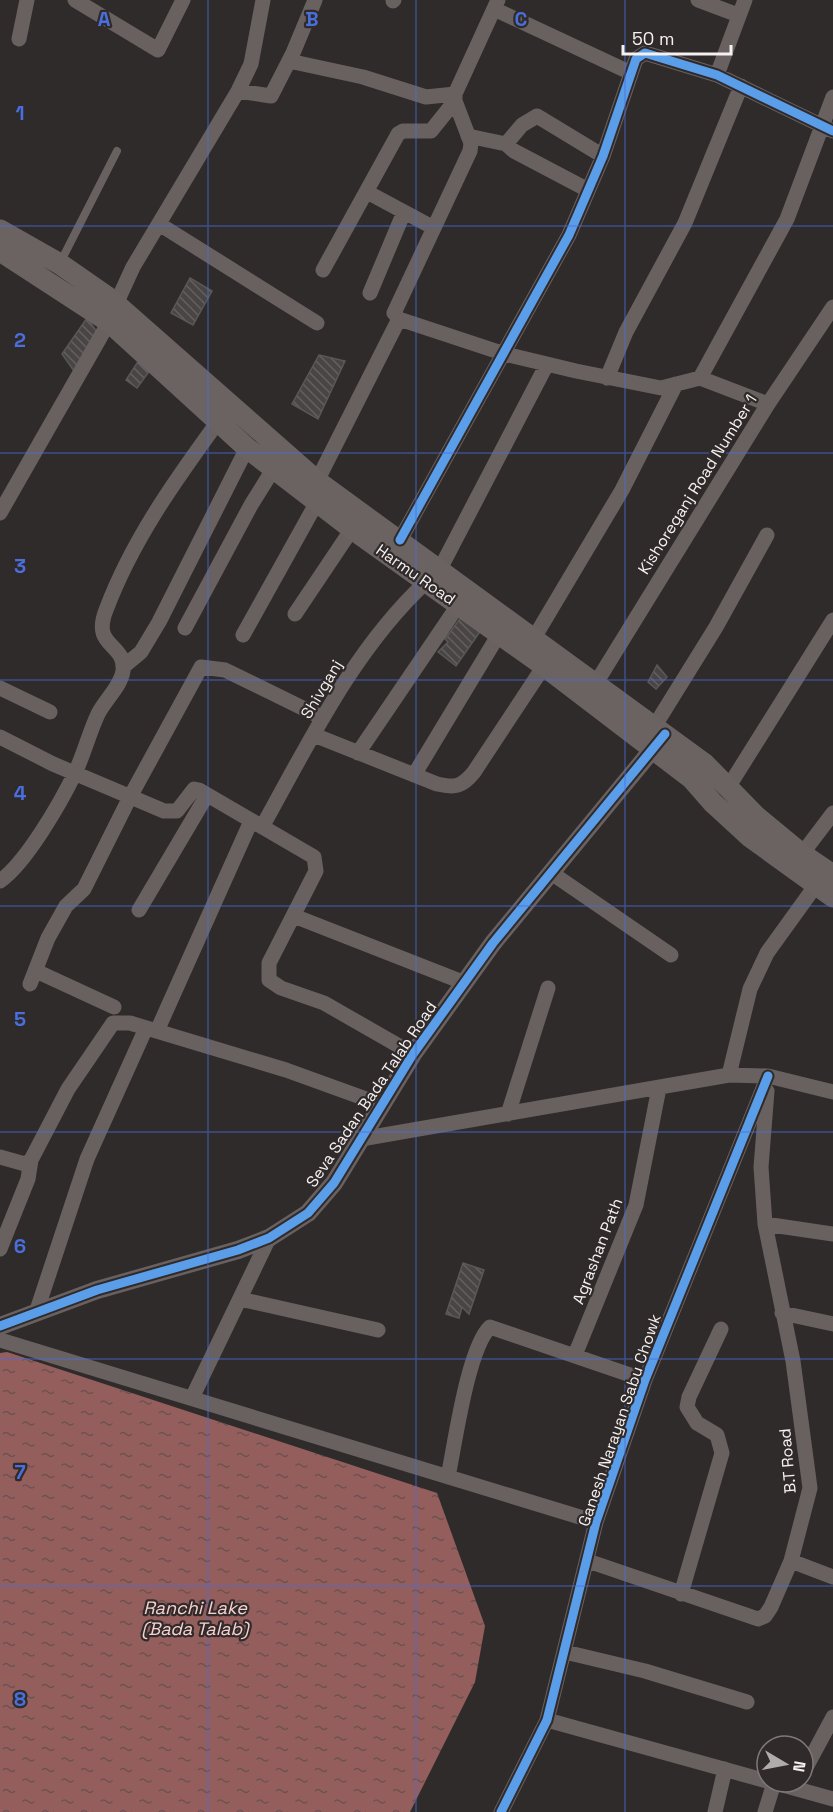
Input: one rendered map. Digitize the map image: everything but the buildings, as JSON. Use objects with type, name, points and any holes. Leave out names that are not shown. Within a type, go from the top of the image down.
[{"type":"main road","name":"Harmu Road","points":[[0,230],[60,264],[112,313],[317,492],[352,529],[433,575],[534,638],[596,683],[657,737],[713,803],[750,837],[824,880]]},
{"type":"main road","name":"Harmu Road","points":[[0,251],[112,313],[217,423],[247,448],[274,468],[400,540],[459,604],[499,634],[544,666],[657,737],[705,764],[756,816],[802,854],[824,880],[833,897]]},
{"type":"street","points":[[19,39],[27,0]]},
{"type":"street","points":[[75,0],[158,50],[183,0]]},
{"type":"street","points":[[0,513],[112,313],[133,267],[238,91],[251,64],[262,0]]},
{"type":"street","points":[[238,91],[271,96],[315,0]]},
{"type":"street","points":[[698,0],[738,15]]},
{"type":"street","points":[[717,75],[738,15],[746,0]]},
{"type":"street","points":[[323,270],[398,134],[408,131],[431,131],[455,97],[496,4],[629,72]]},
{"type":"street","points":[[400,540],[569,235],[603,156],[629,72],[636,59],[645,53],[717,75],[827,128]]},
{"type":"street","points":[[289,61],[363,77],[426,97],[455,97]]},
{"type":"street","points":[[607,378],[626,332],[685,223],[741,86]]},
{"type":"street","points":[[455,97],[468,136],[470,150],[395,308],[394,314],[399,319],[505,354],[607,378],[661,388],[700,378],[768,404]]},
{"type":"street","points":[[700,378],[787,219],[827,128],[833,97]]},
{"type":"street","points":[[506,144],[522,125],[537,116],[603,156]]},
{"type":"street","points":[[468,136],[506,144],[514,151],[588,190]]},
{"type":"street","points":[[367,192],[434,228]]},
{"type":"street","points":[[370,293],[404,212]]},
{"type":"street","points":[[159,224],[317,323]]},
{"type":"street","name":"Kishoreganj Road Number 1","points":[[596,683],[768,404],[833,307]]},
{"type":"street","points":[[243,635],[317,492],[399,319]]},
{"type":"street","name":"Shivganj","points":[[36,1313],[87,1159],[257,824],[314,735],[346,678],[390,619],[433,575],[548,364]]},
{"type":"street","points":[[534,638],[622,490],[676,384]]},
{"type":"street","points":[[0,881],[26,853],[75,774],[99,713],[120,681],[123,667],[120,655],[103,636],[101,628],[106,611],[149,521],[217,423]]},
{"type":"street","points":[[123,667],[141,652],[159,622],[247,448]]},
{"type":"street","points":[[185,628],[251,505],[274,468]]},
{"type":"street","points":[[296,614],[352,529]]},
{"type":"street","points":[[657,737],[767,535]]},
{"type":"street","points":[[358,753],[459,604]]},
{"type":"street","points":[[729,786],[833,620]]},
{"type":"street","points":[[414,775],[499,634]]},
{"type":"street","points":[[314,735],[437,784],[454,788],[462,785],[474,772],[544,666]]},
{"type":"street","points":[[114,1007],[33,977],[48,938],[66,906],[84,889],[130,796],[201,667],[225,670],[323,718]]},
{"type":"street","points":[[0,688],[50,712]]},
{"type":"street","points":[[0,736],[75,774],[172,812],[177,811],[194,789],[314,857],[316,864],[312,882],[269,963],[269,980],[281,988],[324,1003],[413,1054]]},
{"type":"street","name":"Seva Sadan Bada Talab Road","points":[[0,1326],[150,1274],[210,1260],[269,1238],[308,1213],[334,1183],[380,1104],[413,1054],[521,906],[657,737]]},
{"type":"street","points":[[139,910],[207,795]]},
{"type":"street","points":[[802,854],[833,813]]},
{"type":"street","points":[[550,872],[671,955]]},
{"type":"street","points":[[729,1076],[750,989],[767,953],[824,880]]},
{"type":"street","points":[[294,916],[465,983]]},
{"type":"street","points":[[508,1114],[548,988]]},
{"type":"street","points":[[0,1249],[28,1179],[31,1160],[68,1089],[113,1023],[121,1022],[151,1030],[286,1070],[380,1104]]},
{"type":"street","points":[[361,1139],[729,1076],[768,1076],[814,1085],[833,1092]]},
{"type":"street","name":"B.T Road","points":[[588,1561],[758,1619],[765,1616],[771,1607],[790,1561],[810,1488],[793,1361],[765,1224],[761,1167],[768,1076]]},
{"type":"street","name":"Ganesh Narayan Sabu Chowk","points":[[501,1812],[547,1720],[596,1522],[645,1380],[768,1076]]},
{"type":"street","name":"Agrashan Path","points":[[575,1355],[636,1206],[659,1088]]},
{"type":"street","points":[[0,1157],[25,1164],[31,1160]]},
{"type":"street","points":[[765,1224],[833,1234]]},
{"type":"street","points":[[192,1398],[269,1238]]},
{"type":"street","points":[[240,1299],[378,1330]]},
{"type":"street","points":[[782,1313],[833,1324]]},
{"type":"street","points":[[448,1477],[471,1371],[481,1336],[490,1327],[645,1380]]},
{"type":"street","points":[[681,1594],[722,1453],[717,1435],[697,1423],[687,1407],[689,1397],[721,1329]]},
{"type":"street","points":[[0,1340],[596,1522]]},
{"type":"street","points":[[790,1561],[833,1577]]},
{"type":"street","points":[[565,1652],[645,1671],[747,1702]]},
{"type":"street","points":[[815,1751],[833,1717]]},
{"type":"street","points":[[547,1720],[755,1778]]},
{"type":"street","points":[[715,1812],[725,1769]]},
{"type":"street","points":[[815,1792],[833,1799]]},
{"type":"street","points":[[765,1812],[770,1794]]},
{"type":"lane","points":[[60,264],[117,151]]},
{"type":"water","name":"Ranchi Lake (Bada Talab)","points":[[7,1352],[437,1493],[485,1626],[475,1682],[410,1812],[0,1812],[0,1353]]},
{"type":"cycle path","points":[[400,540],[569,235],[603,156],[636,59],[645,53],[717,75],[833,131]]},
{"type":"cycle path","points":[[0,1326],[97,1290],[238,1250],[269,1238],[308,1213],[334,1183],[413,1054],[493,943],[665,734]]},
{"type":"cycle path","points":[[501,1812],[547,1720],[596,1522],[645,1380],[768,1076]]}]
